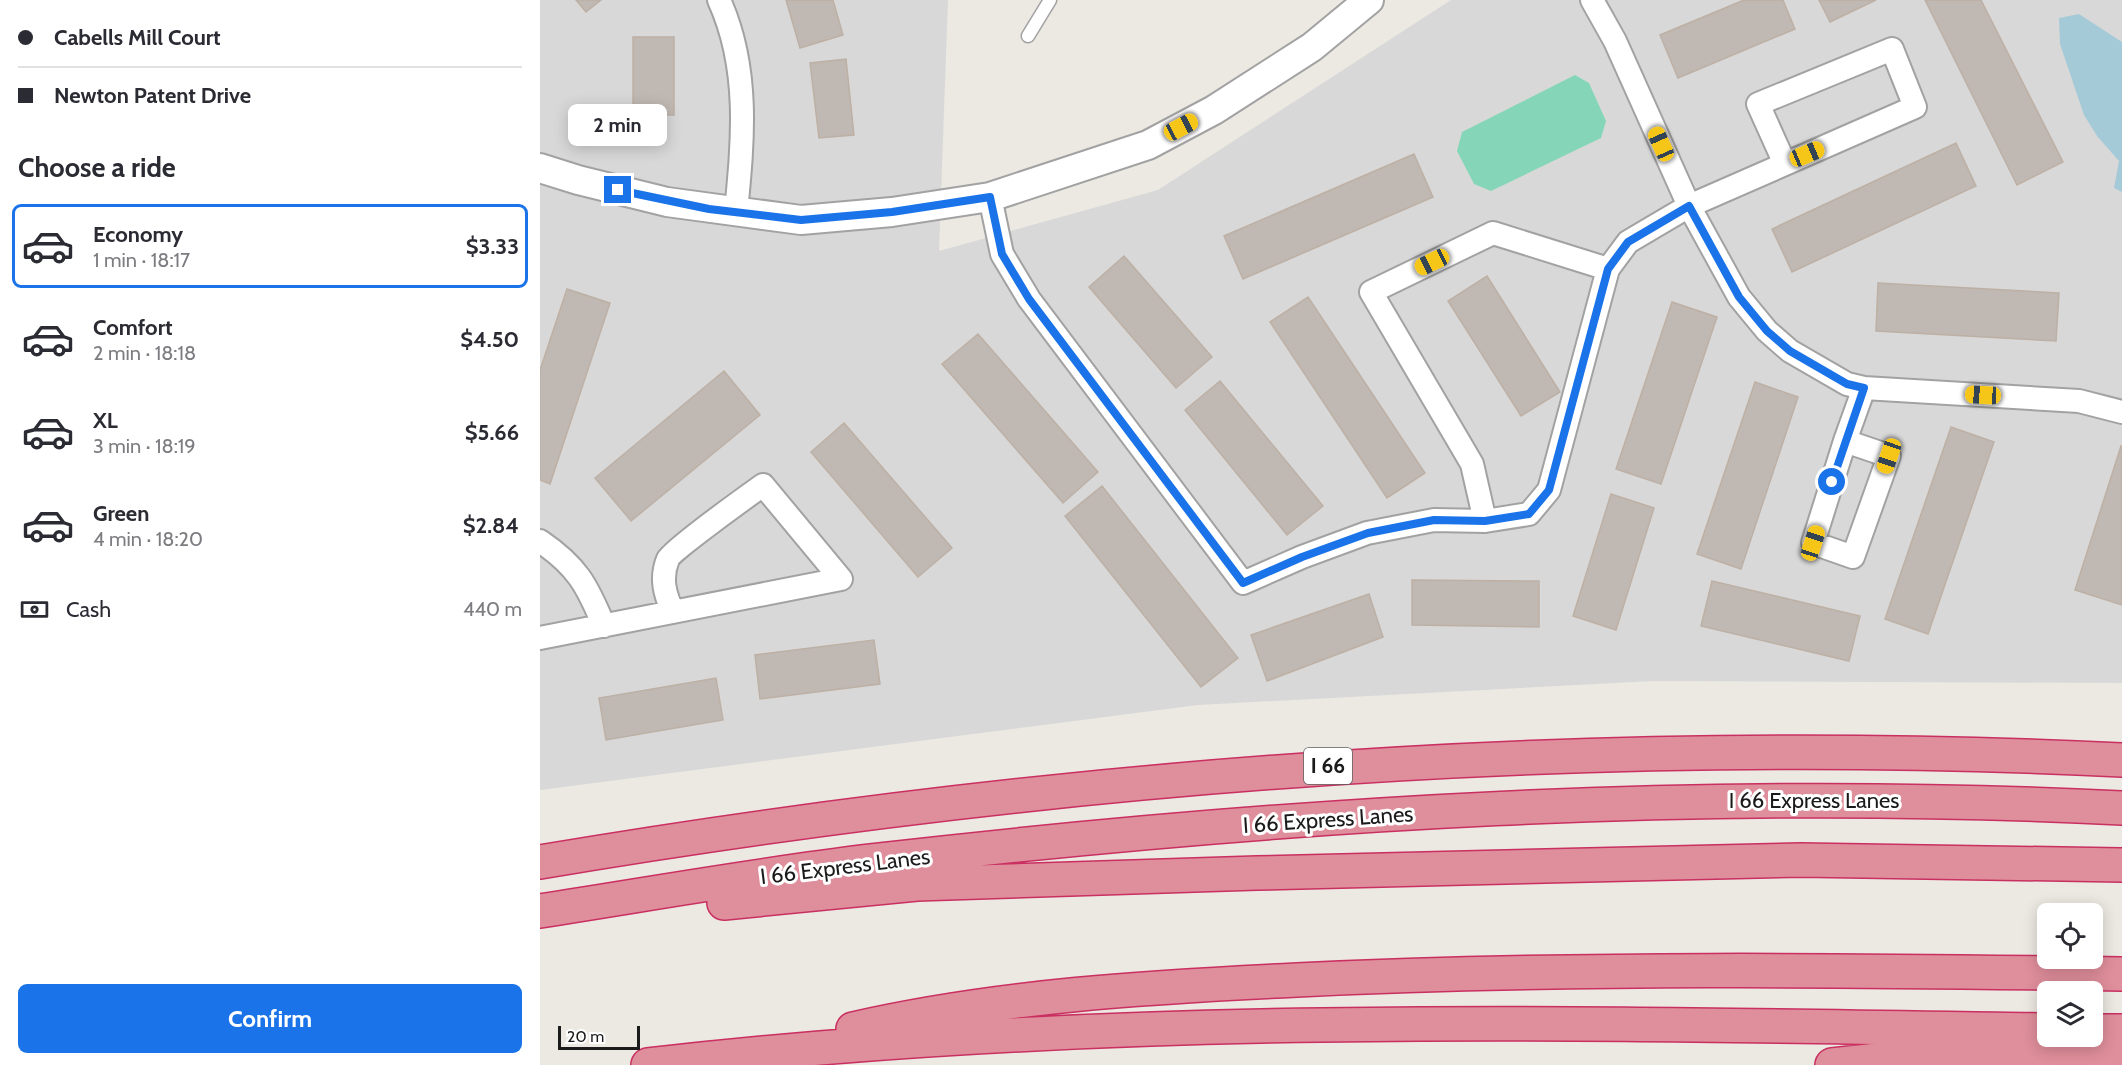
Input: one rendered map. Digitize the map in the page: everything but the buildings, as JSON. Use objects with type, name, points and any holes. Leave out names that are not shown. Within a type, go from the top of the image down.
[{"type":"highway","name":"I 66","points":[[540,862],[907,808],[1309,768],[1647,752],[1823,751],[2023,755],[2122,760]]},
{"type":"highway","points":[[2023,755],[2122,753]]},
{"type":"highway","name":"I 66 Express Lanes","points":[[540,911],[868,861],[1156,832],[1429,812],[1704,801],[1885,799],[2122,808]]},
{"type":"highway","points":[[609,900],[717,904],[917,884],[1614,863],[1812,860],[2122,865]]},
{"type":"highway","points":[[743,1054],[909,1017],[1005,1003],[1211,982],[1464,972],[1608,970],[2122,974]]},
{"type":"highway","points":[[648,1065],[743,1054],[964,1038],[1218,1026],[1465,1023],[2037,1030]]},
{"type":"highway","points":[[2103,1031],[2122,1031]]},
{"type":"highway","points":[[1832,1065],[1941,1053],[2122,1055]]},
{"type":"street","points":[[719,0],[735,45],[742,83],[743,139],[736,212]]},
{"type":"street","points":[[540,168],[667,202],[801,220],[892,212],[990,197],[1148,145],[1214,110],[1312,47],[1367,0]]},
{"type":"street","points":[[1592,0],[1615,41],[1689,206],[1739,297],[1767,331],[1790,351],[1847,384],[1864,388],[2079,401],[2122,412]]},
{"type":"street","points":[[990,197],[1002,254],[1029,299],[1243,583],[1302,557],[1368,533],[1434,520],[1485,521],[1529,514],[1549,490],[1608,269],[1628,242],[1689,206],[1785,164],[1915,107],[1893,49],[1758,104],[1785,164]]},
{"type":"street","points":[[1485,521],[1472,464],[1371,292],[1494,233],[1608,269]]},
{"type":"street","points":[[1845,441],[1889,456],[1853,556],[1813,543],[1845,441],[1864,388]]},
{"type":"street","points":[[540,638],[842,579],[763,485],[669,557],[663,578],[665,596],[672,612]]},
{"type":"street","points":[[540,541],[556,551],[586,583],[604,626]]},
{"type":"lane","points":[[1028,36],[1050,0]]},
{"type":"shaded area","points":[[540,0],[948,0],[939,251],[1158,190],[1451,0],[2122,0],[2122,683],[1652,681],[1198,705],[540,790]]},
{"type":"green space","points":[[1575,75],[1589,83],[1606,121],[1601,138],[1491,191],[1474,184],[1457,151],[1462,132]]},
{"type":"water","points":[[2079,14],[2122,42],[2122,192],[2114,188],[2119,161],[2097,136],[2084,115],[2060,44],[2059,18]]},
{"type":"route","points":[[618,190],[709,209],[801,220],[892,212],[990,197],[1002,254],[1029,299],[1243,583],[1302,557],[1368,533],[1434,520],[1485,521],[1529,514],[1549,490],[1608,269],[1628,242],[1689,206],[1721,260],[1739,297],[1767,331],[1790,351],[1847,384],[1864,388],[1832,482]]}]
